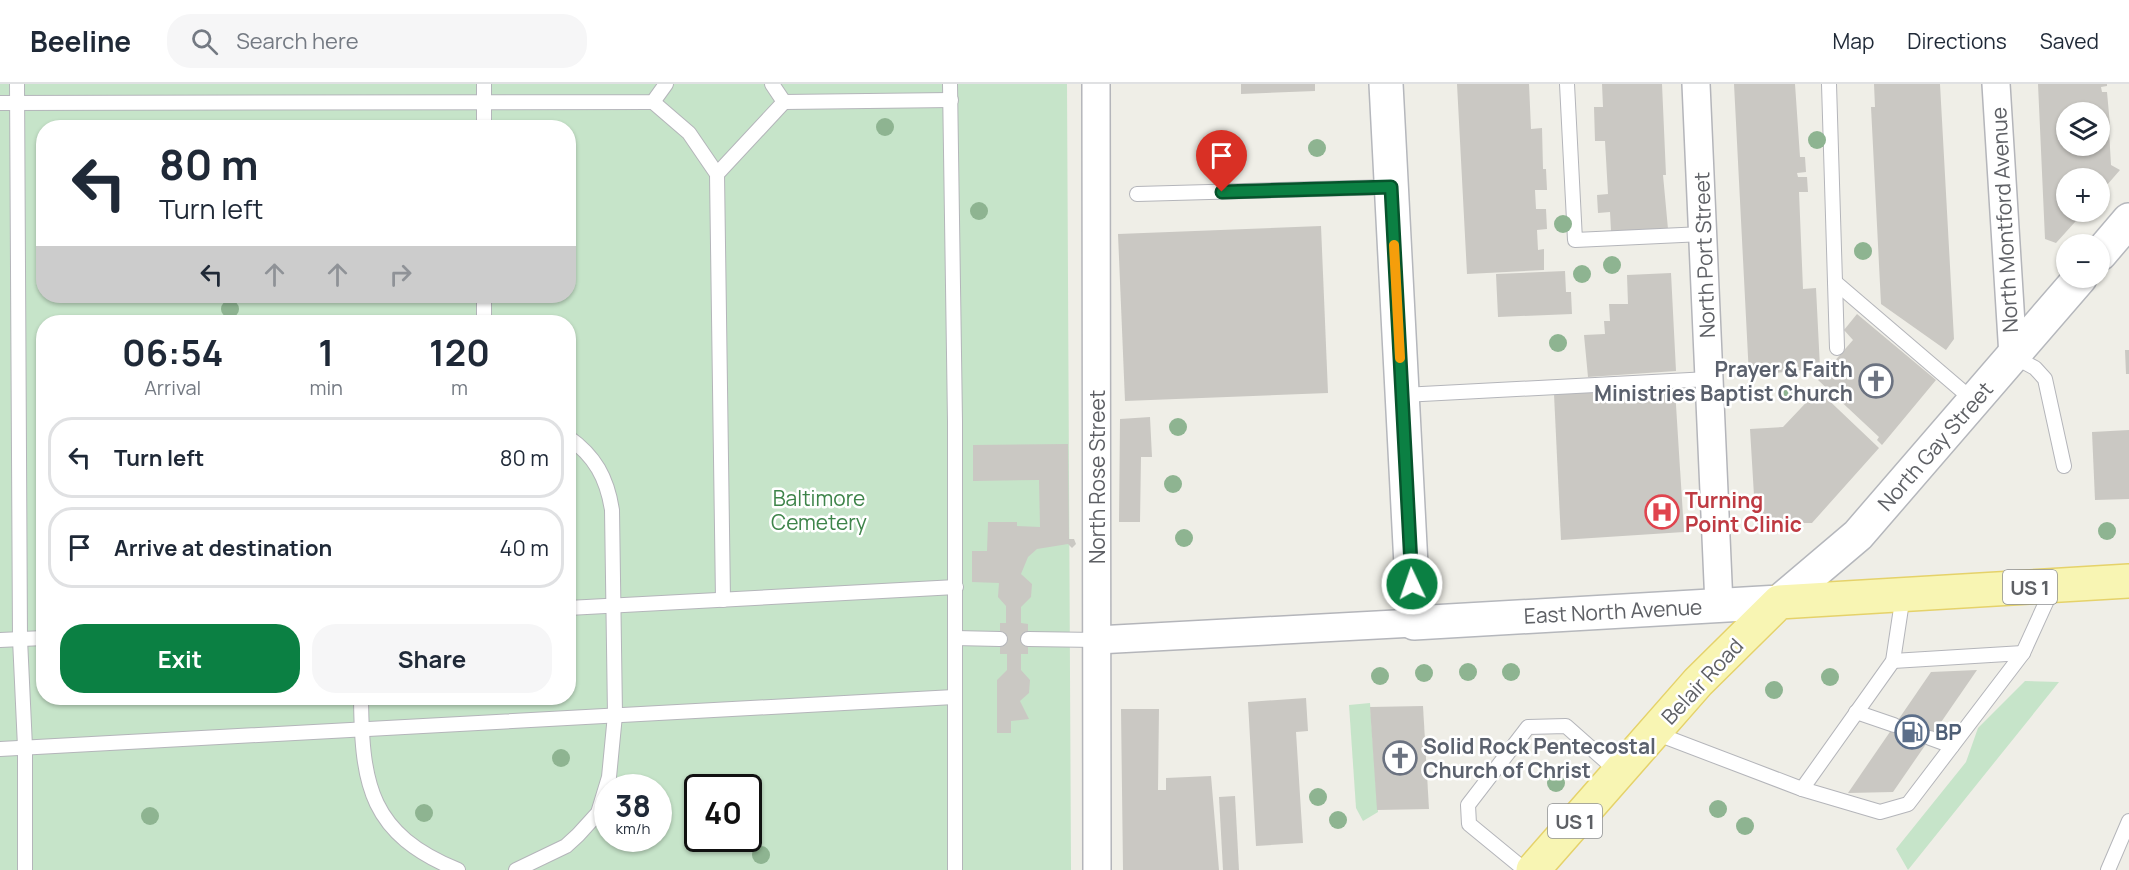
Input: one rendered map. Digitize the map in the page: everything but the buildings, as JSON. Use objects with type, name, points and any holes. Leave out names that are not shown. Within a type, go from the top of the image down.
[{"type":"main road","name":"East North Avenue","points":[[1779,602],[2129,581]]},
{"type":"main road","name":"Belair Road","points":[[1533,870],[1698,682],[1779,602]]},
{"type":"street","name":"North Rose Street","points":[[1096,84],[1097,870]]},
{"type":"street","points":[[1386,84],[1414,622]]},
{"type":"street","name":"North Port Street","points":[[1696,84],[1719,605]]},
{"type":"street","name":"North Montford Avenue","points":[[1996,84],[2013,356]]},
{"type":"street","points":[[2110,242],[2129,220]]},
{"type":"street","name":"North Gay Street","points":[[1779,602],[1858,535],[2071,288]]},
{"type":"street","name":"East North Avenue","points":[[1097,640],[1779,602]]},
{"type":"lane","points":[[17,84],[20,639],[26,747],[25,870]]},
{"type":"lane","points":[[484,84],[484,120]]},
{"type":"lane","points":[[653,102],[666,84]]},
{"type":"lane","points":[[772,84],[784,102]]},
{"type":"lane","points":[[950,84],[956,586],[955,870]]},
{"type":"lane","points":[[1567,84],[1575,240],[1703,234]]},
{"type":"lane","points":[[1829,84],[1837,348]]},
{"type":"lane","points":[[717,174],[784,102],[951,100]]},
{"type":"lane","points":[[0,103],[653,102],[689,133],[717,174],[723,600]]},
{"type":"lane","points":[[1137,194],[1391,187]]},
{"type":"lane","points":[[1835,282],[1974,401]]},
{"type":"lane","points":[[2013,356],[2035,368],[2045,379],[2064,465]]},
{"type":"lane","points":[[1402,395],[1709,379]]},
{"type":"lane","points":[[516,870],[566,846],[598,813],[609,777],[615,715],[613,535],[609,490],[600,469],[590,454],[576,443]]},
{"type":"lane","points":[[1653,733],[1802,789],[1880,812],[1908,804],[2023,653],[2054,585]]},
{"type":"lane","points":[[576,608],[956,586]]},
{"type":"lane","points":[[1802,789],[1893,661],[1903,595]]},
{"type":"lane","points":[[0,640],[36,638]]},
{"type":"lane","points":[[955,638],[1000,639]]},
{"type":"lane","points":[[1028,639],[1097,640]]},
{"type":"lane","points":[[1893,661],[2023,653]]},
{"type":"lane","points":[[0,749],[954,696]]},
{"type":"lane","points":[[361,705],[366,776],[383,816],[407,842],[435,860],[458,870]]},
{"type":"lane","points":[[1856,712],[1894,725]]},
{"type":"lane","points":[[1525,870],[1469,824],[1468,805],[1528,727],[1566,726],[1618,772]]},
{"type":"lane","points":[[1930,738],[1952,746]]},
{"type":"lane","points":[[2108,870],[2129,821]]},
{"type":"green space","name":"Baltimore Cemetery","points":[[0,84],[1067,84],[1071,870],[0,870]]},
{"type":"green space","points":[[2025,681],[2059,682],[1908,870],[1896,849],[1966,762],[1978,728]]},
{"type":"green space","points":[[1370,703],[1378,812],[1363,821],[1356,808],[1349,705]]},
{"type":"slow traffic","points":[[1394,245],[1400,358]]},
{"type":"place","name":"Prayer & Faith Ministries Baptist Church","points":[[1876,381]]},
{"type":"place","name":"Turning Point Clinic","points":[[1662,512]]},
{"type":"place","name":"BP","points":[[1912,732]]},
{"type":"place","name":"Solid Rock Pentecostal Church of Christ","points":[[1400,758]]},
{"type":"route","points":[[1222,192],[1391,187],[1412,584]]}]
